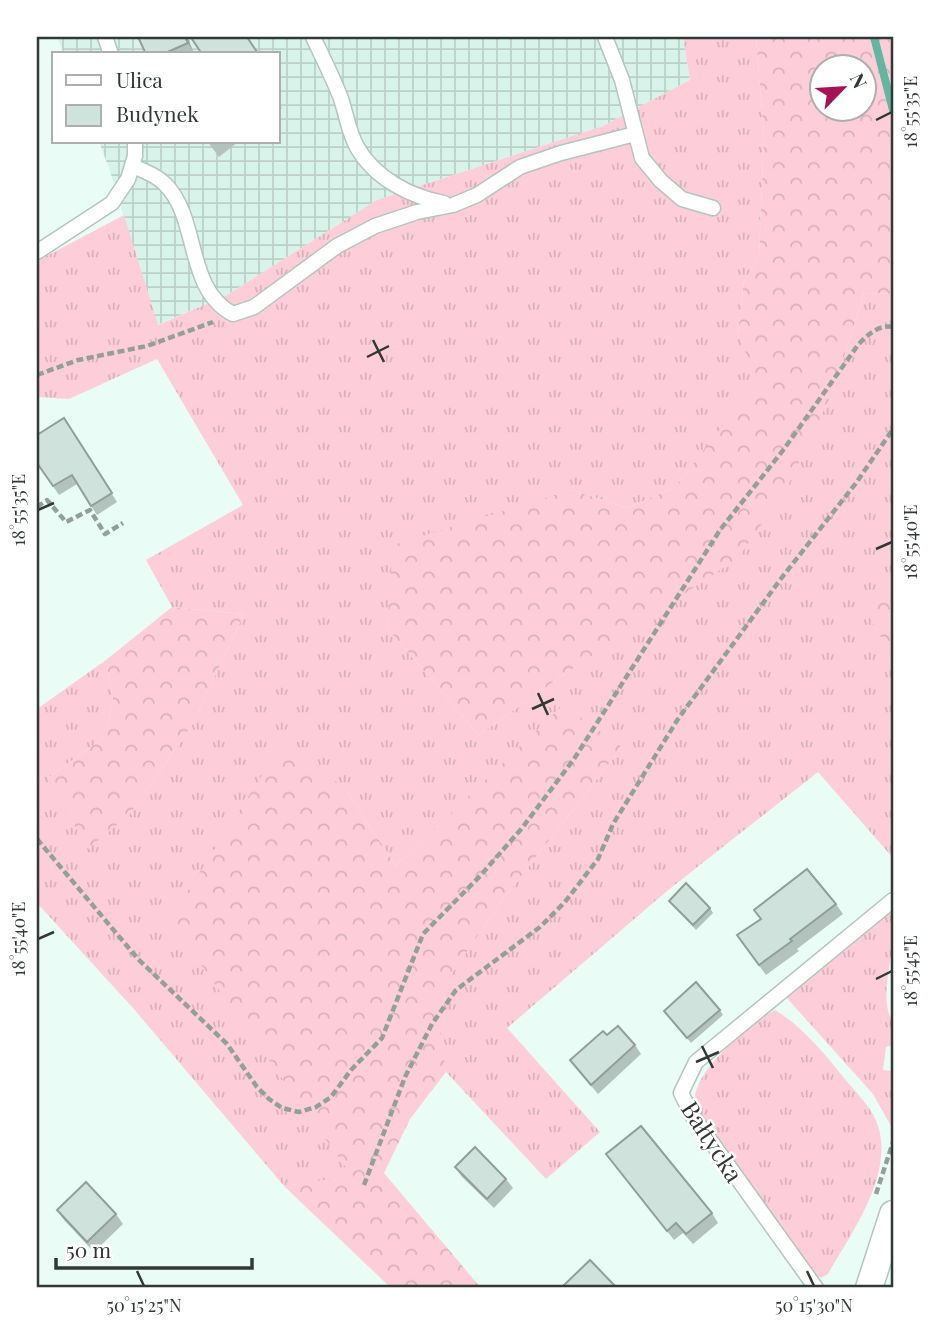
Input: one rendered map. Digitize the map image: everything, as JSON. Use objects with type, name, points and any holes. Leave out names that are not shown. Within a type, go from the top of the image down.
[{"type":"street","points":[[869,1288],[893,1214]]},
{"type":"lane","points":[[313,37],[339,95],[357,147],[377,172],[405,191],[428,200],[453,205]]},
{"type":"lane","points":[[605,37],[622,80],[642,158],[661,181],[682,199],[713,208]]},
{"type":"lane","points":[[132,166],[166,184],[180,208],[207,290],[220,307],[233,314],[254,307],[337,246],[375,226],[417,212],[453,205],[477,195],[520,167],[561,153],[635,134]]},
{"type":"lane","points":[[37,252],[112,203],[128,179],[135,156],[135,144]]},
{"type":"lane","name":"Bałtycka","points":[[816,1288],[692,1115],[681,1093],[696,1062],[893,900]]},
{"type":"path","points":[[37,375],[78,360],[147,346],[233,314]]},
{"type":"path","points":[[37,839],[138,959],[227,1044],[257,1087],[282,1108],[299,1112],[316,1107],[331,1097],[351,1070],[382,1038],[423,934],[522,828],[574,759],[720,530],[784,449],[858,345],[870,332],[888,325],[893,327]]},
{"type":"path","points":[[364,1185],[405,1077],[432,1024],[456,990],[540,927],[565,902],[598,859],[613,824],[678,719],[780,580],[856,483],[893,429]]},
{"type":"path","points":[[37,507],[47,500],[66,522],[90,510],[105,534],[123,523]]},
{"type":"shaded area","points":[[57,37],[683,37],[690,80],[603,126],[377,200],[227,295],[157,325],[100,144],[280,144],[280,52],[63,52]]},
{"type":"green space","points":[[683,37],[756,37],[764,135],[759,257],[744,281],[738,332],[758,382],[674,488],[627,508],[572,490],[390,595],[387,628],[479,735],[566,673],[834,389],[864,293],[893,294],[893,596],[865,609],[893,657],[893,858],[818,772],[667,891],[507,1028],[600,1132],[546,1179],[446,1072],[435,998],[500,903],[622,747],[563,706],[396,866],[346,790],[353,1177],[284,1186],[133,1008],[37,903],[37,709],[106,660],[113,699],[106,736],[48,778],[130,814],[192,725],[244,614],[172,607],[146,560],[243,505],[157,359],[69,399],[37,397],[37,261],[124,215],[158,325],[227,295],[377,200],[603,126],[690,80]]},
{"type":"green space","points":[[756,37],[893,37],[893,294],[864,293],[834,389],[788,486],[738,558],[566,673],[479,735],[387,628],[393,545],[572,490],[627,508],[674,488],[757,382],[738,333],[744,281],[759,257],[764,135]]},
{"type":"green space","points":[[893,596],[893,657],[864,609]]},
{"type":"green space","points":[[172,607],[244,614],[192,725],[130,814],[88,849],[48,778],[106,736],[113,699],[106,660]]},
{"type":"green space","points":[[563,705],[622,747],[500,903],[436,997],[446,1072],[410,1119],[384,1173],[481,1288],[391,1288],[284,1186],[352,1176],[169,920],[286,738],[346,790],[396,866]]},
{"type":"green space","points":[[893,906],[894,936],[886,995],[889,1014],[893,1020],[893,1045],[886,1047],[883,1070],[893,1071],[891,1126],[873,1094],[785,996]]},
{"type":"green space","points":[[775,1010],[795,1024],[812,1041],[863,1100],[878,1126],[880,1164],[868,1203],[828,1274],[821,1278],[814,1275],[700,1115],[695,1101],[697,1088],[714,1061],[739,1036]]},
{"type":"building","points":[[138,37],[185,37],[188,43],[168,52],[145,52]]},
{"type":"building","points":[[247,37],[257,52],[201,52],[192,39]]},
{"type":"building","points":[[64,418],[112,493],[91,506],[72,475],[53,486],[37,463],[37,435]]},
{"type":"building","points":[[807,869],[836,904],[759,965],[737,935],[761,919],[754,910]]},
{"type":"building","points":[[686,883],[710,908],[693,925],[669,901]]},
{"type":"building","points":[[696,982],[720,1010],[687,1038],[664,1011]]},
{"type":"building","points":[[618,1026],[635,1045],[591,1085],[570,1060],[603,1031],[607,1035]]},
{"type":"building","points":[[641,1126],[712,1213],[686,1234],[676,1223],[667,1231],[606,1154]]},
{"type":"building","points":[[475,1147],[506,1179],[487,1199],[455,1167]]},
{"type":"building","points":[[86,1182],[116,1214],[87,1242],[57,1210]]},
{"type":"building","points":[[590,1260],[617,1288],[561,1288]]},
{"type":"waterway","points":[[874,37],[893,110]]}]
